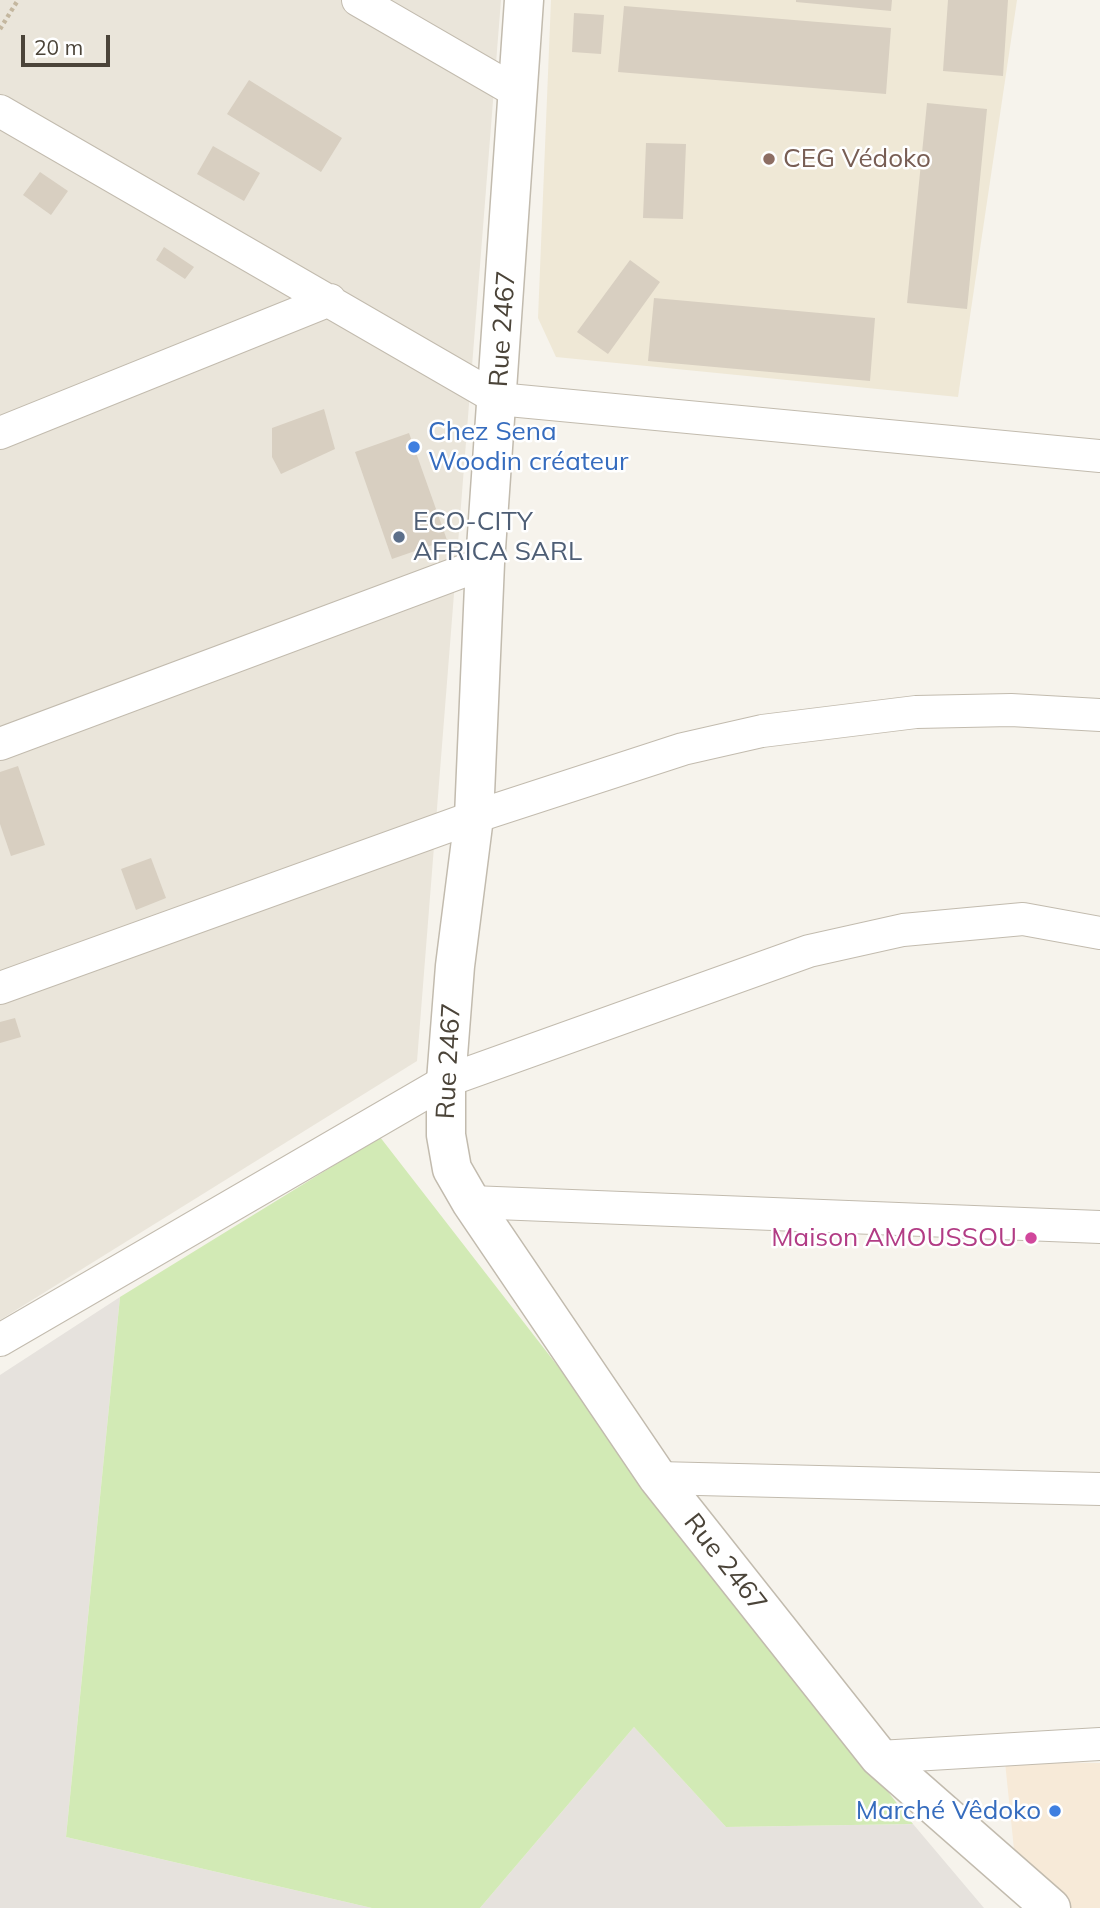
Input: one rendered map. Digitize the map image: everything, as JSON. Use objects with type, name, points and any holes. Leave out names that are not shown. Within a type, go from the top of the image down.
[{"type":"street","points":[[358,0],[517,92]]},
{"type":"street","name":"Rue 2467","points":[[524,0],[485,564],[474,817],[454,966],[446,1081],[446,1135],[452,1168],[471,1202],[658,1478],[879,1757],[1051,1908]]},
{"type":"street","points":[[0,111],[498,399],[1100,456]]},
{"type":"street","points":[[0,433],[330,300]]},
{"type":"street","points":[[0,744],[485,564]]},
{"type":"street","points":[[0,988],[474,817],[684,749],[762,731],[916,712],[1010,710],[1100,715]]},
{"type":"street","points":[[0,1340],[446,1081],[823,947],[903,929],[1023,919],[1100,933]]},
{"type":"street","points":[[471,1202],[1100,1227]]},
{"type":"street","points":[[658,1478],[1100,1489]]},
{"type":"street","points":[[879,1757],[1100,1744]]},
{"type":"path","points":[[0,29],[18,0]]},
{"type":"shaded area","points":[[0,0],[501,0],[417,1061],[0,1320]]},
{"type":"shaded area","name":"CEG Védoko","points":[[551,0],[1017,0],[958,397],[556,357],[538,318]]},
{"type":"shaded area","points":[[120,1297],[66,1837],[372,1908],[0,1908],[0,1375]]},
{"type":"shaded area","points":[[634,1727],[726,1827],[913,1824],[984,1908],[480,1908]]},
{"type":"shaded area","name":"Marché Vêdoko","points":[[1005,1762],[1100,1763],[1100,1908],[1063,1908],[1015,1859]]},
{"type":"green space","points":[[380,1137],[913,1824],[726,1827],[634,1727],[480,1908],[372,1908],[66,1837],[120,1297]]},
{"type":"building","points":[[796,0],[892,0],[891,11]]},
{"type":"building","points":[[948,0],[1008,0],[1003,76],[943,71]]},
{"type":"building","points":[[624,6],[891,28],[886,94],[618,72]]},
{"type":"building","points":[[574,13],[604,15],[601,54],[572,52]]},
{"type":"building","points":[[249,80],[342,138],[321,172],[227,114]]},
{"type":"building","points":[[927,103],[987,109],[967,309],[907,303]]},
{"type":"building","points":[[646,143],[686,144],[683,219],[643,218]]},
{"type":"building","points":[[213,146],[260,173],[244,201],[197,174]]},
{"type":"building","points":[[40,172],[68,191],[51,215],[23,195]]},
{"type":"building","points":[[164,247],[194,267],[185,279],[156,260]]},
{"type":"building","points":[[630,260],[660,282],[608,354],[577,332]]},
{"type":"building","points":[[654,298],[875,318],[870,381],[648,361]]},
{"type":"building","points":[[324,409],[335,449],[281,474],[272,457],[272,428]]},
{"type":"building","points":[[409,433],[447,540],[392,559],[355,452]]},
{"type":"building","points":[[18,766],[45,845],[11,856],[0,824],[0,772]]},
{"type":"building","points":[[151,858],[166,898],[136,910],[121,869]]},
{"type":"building","points":[[15,1018],[21,1037],[0,1043],[0,1022]]},
{"type":"place","name":"CEG Védoko","points":[[769,159]]},
{"type":"place","name":"Chez Sena Woodin créateur","points":[[414,447]]},
{"type":"place","name":"ECO-CITY AFRICA SARL","points":[[399,537]]},
{"type":"place","name":"Maison AMOUSSOU","points":[[1031,1238]]},
{"type":"place","name":"Marché Vêdoko","points":[[1055,1811]]}]
